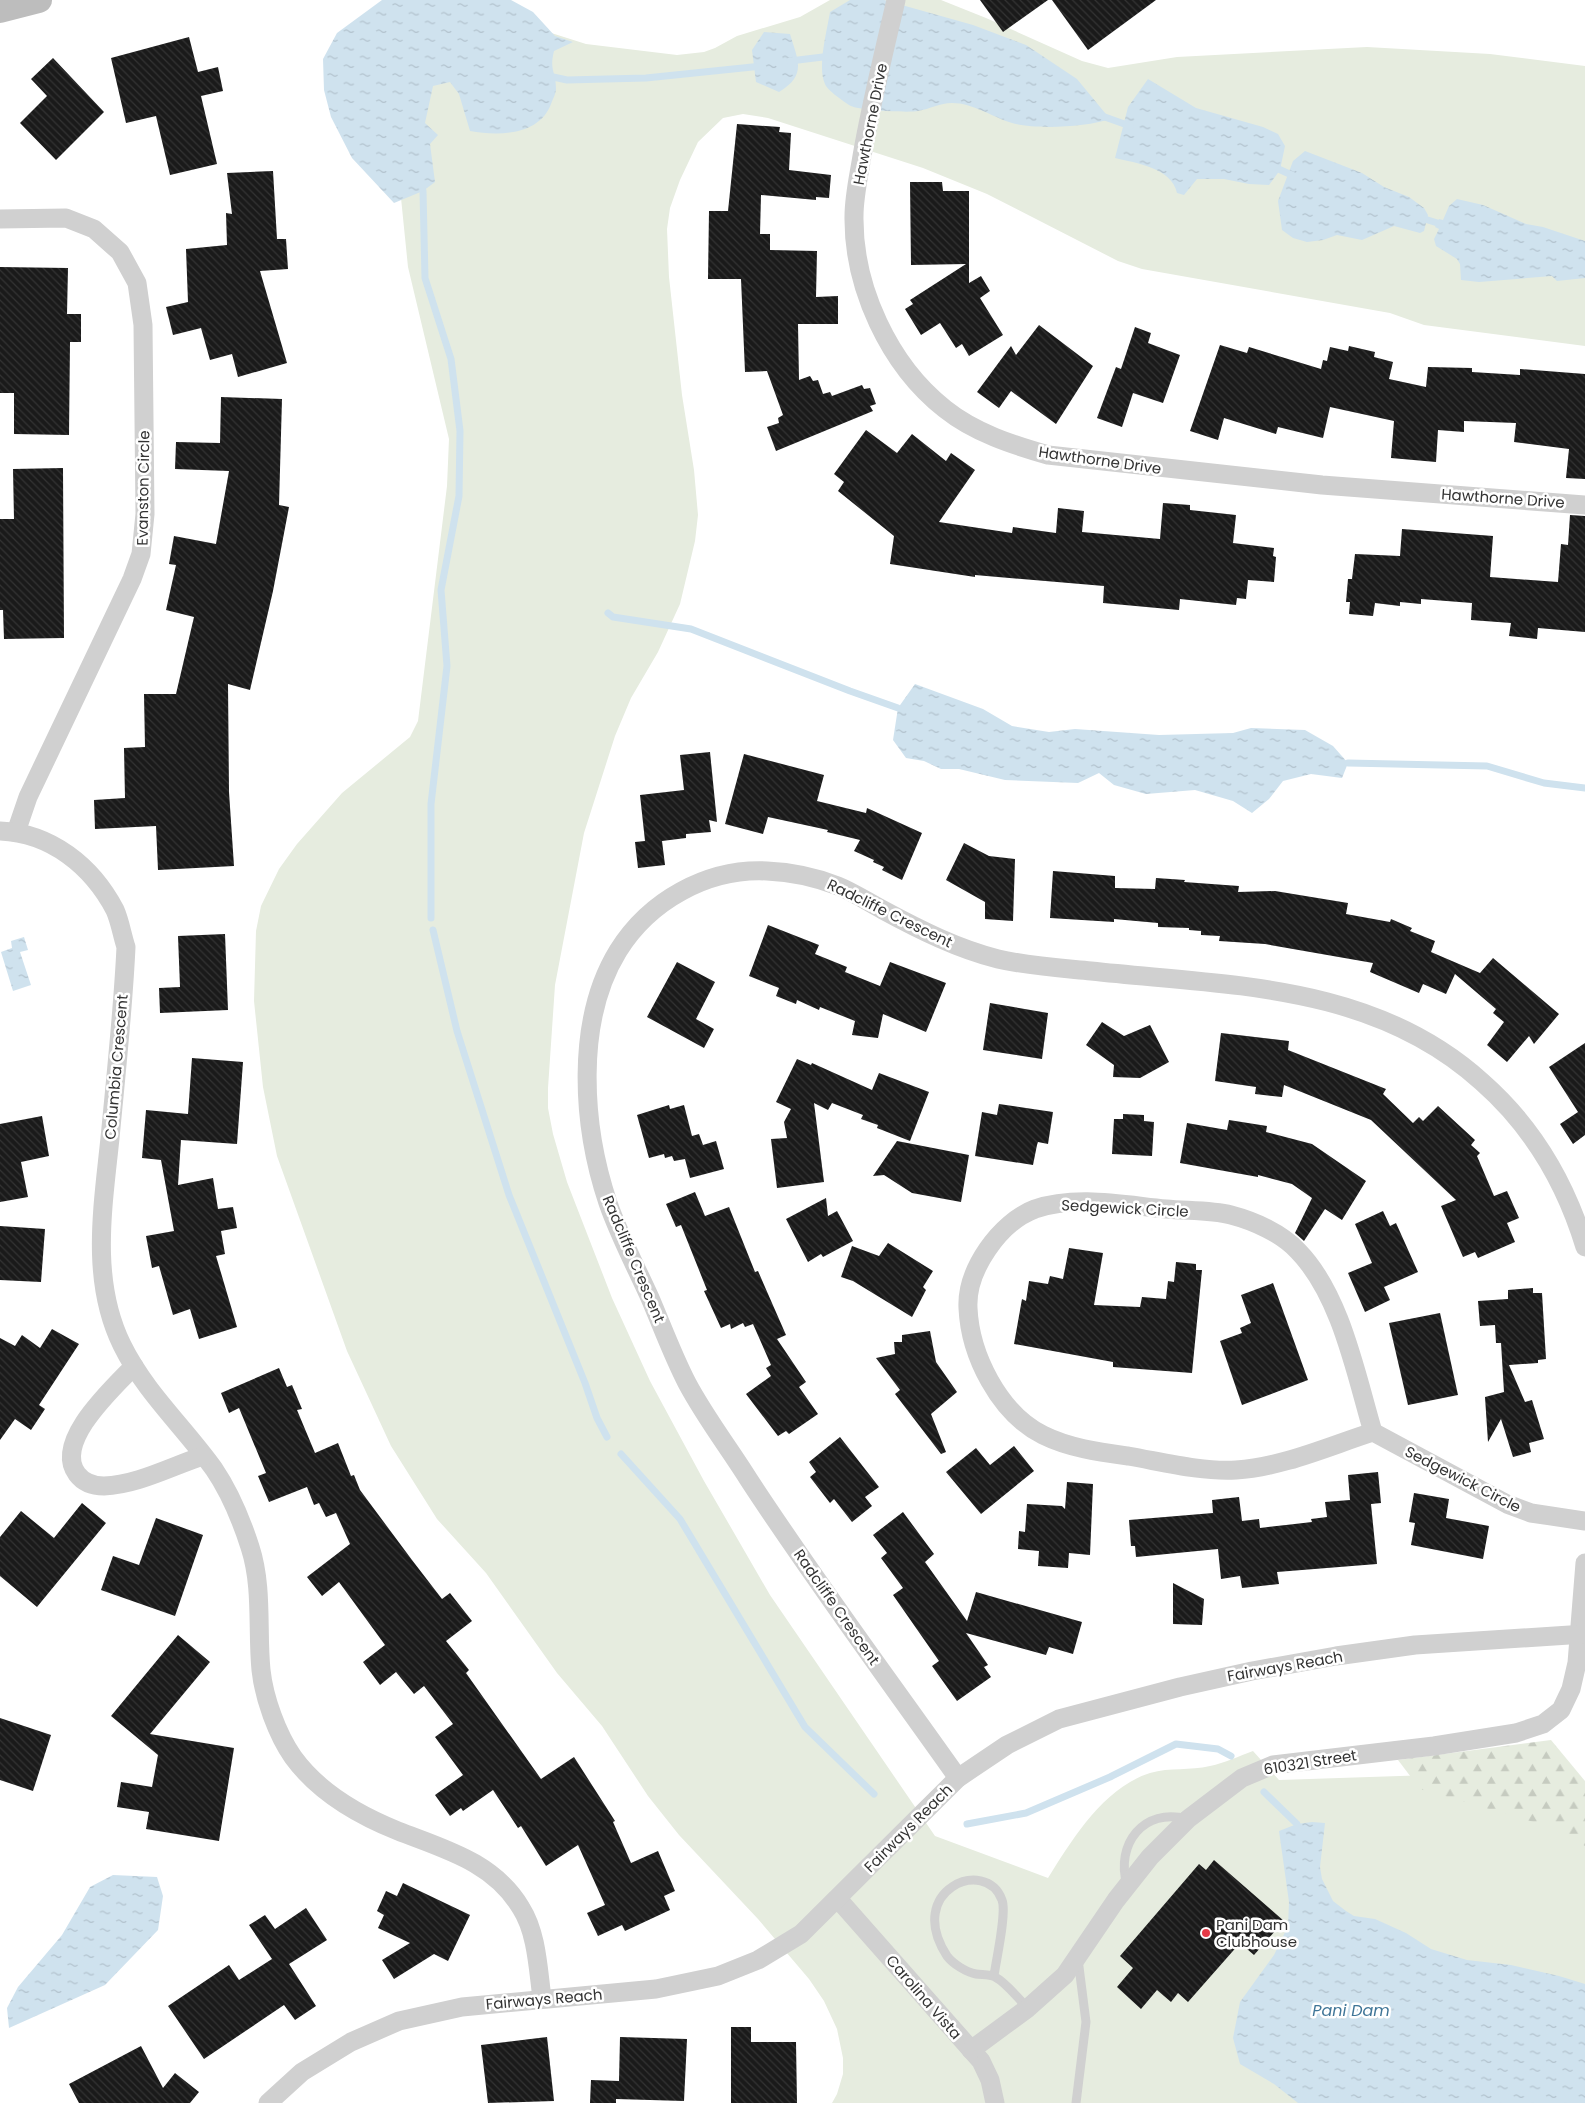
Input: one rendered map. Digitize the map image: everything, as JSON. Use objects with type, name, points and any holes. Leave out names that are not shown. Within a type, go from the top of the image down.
[{"type":"street","points":[[0,10],[39,0]]},
{"type":"street","name":"Hawthorne Drive","points":[[896,0],[868,124],[854,215],[856,252],[864,287],[878,322],[896,354],[917,383],[945,410],[979,430],[1009,444],[1048,455],[1322,485],[1585,504]]},
{"type":"street","name":"Evanston Circle","points":[[0,218],[66,218],[94,229],[120,252],[137,283],[143,325],[145,514],[141,554],[132,578],[28,798],[8,831]]},
{"type":"street","name":"Columbia Crescent","points":[[8,831],[48,843],[68,854],[95,879],[116,911],[126,947],[125,980],[100,1244],[105,1297],[121,1344],[144,1384],[214,1469],[237,1507],[252,1553],[259,1602],[261,1672],[270,1710],[293,1756],[324,1791],[355,1812],[395,1830],[464,1856],[496,1877],[522,1908],[532,1936],[542,1998]]},
{"type":"street","name":"Radcliffe Crescent","points":[[958,1778],[772,1514],[688,1386],[608,1204],[591,1139],[588,1074],[592,1014],[605,972],[626,939],[651,912],[683,890],[720,875],[763,871],[808,876],[840,887],[913,926],[956,945],[998,959],[1256,989],[1324,999],[1374,1014],[1422,1037],[1461,1062],[1504,1102],[1542,1150],[1574,1211],[1585,1247]]},
{"type":"street","name":"Sedgewick Circle","points":[[1373,1432],[1274,1464],[1235,1470],[1186,1466],[1080,1448],[1041,1434],[1013,1412],[988,1378],[973,1341],[968,1306],[975,1273],[992,1241],[1011,1222],[1034,1210],[1059,1203],[1090,1203],[1229,1215],[1252,1222],[1275,1233],[1298,1250],[1318,1278],[1332,1304],[1350,1352],[1373,1432],[1507,1504],[1531,1513],[1585,1521]]},
{"type":"street","points":[[134,1366],[84,1422],[74,1441],[71,1456],[73,1468],[80,1478],[91,1485],[103,1486],[124,1483],[203,1456]]},
{"type":"street","points":[[1583,1634],[1585,1563]]},
{"type":"street","name":"Fairways Reach","points":[[268,2103],[302,2072],[351,2042],[399,2021],[462,2006],[656,1989],[718,1976],[758,1960],[802,1934],[958,1778],[1007,1745],[1059,1719],[1189,1685],[1327,1658],[1415,1645],[1583,1634]]},
{"type":"street","name":"610321 Street","points":[[971,2050],[1028,2008],[1065,1975],[1127,1885],[1150,1857],[1188,1819],[1242,1778],[1273,1765],[1434,1746],[1516,1733],[1543,1724],[1561,1710],[1571,1689],[1583,1634]]},
{"type":"street","name":"Carolina Vista","points":[[838,1899],[981,2061],[990,2080],[994,2103]]},
{"type":"lane","points":[[1127,1885],[1123,1867],[1125,1851],[1140,1830],[1162,1817],[1175,1816],[1188,1819]]},
{"type":"lane","points":[[994,1976],[1003,1916],[1002,1900],[994,1887],[980,1881],[961,1881],[948,1888],[938,1900],[934,1922],[938,1940],[948,1957],[957,1965],[973,1974],[994,1976],[1028,2008]]},
{"type":"lane","points":[[1076,2103],[1086,2022],[1078,1956]]},
{"type":"green space","points":[[830,0],[941,0],[1082,61],[1108,68],[1177,57],[1367,47],[1490,54],[1585,66],[1585,346],[1424,325],[1390,313],[1142,269],[1118,261],[987,194],[923,168],[768,118],[743,114],[723,118],[698,142],[680,180],[670,208],[667,229],[669,277],[682,395],[694,470],[698,515],[695,541],[680,604],[658,652],[631,698],[615,736],[584,833],[555,985],[548,1108],[553,1134],[567,1182],[612,1298],[650,1381],[704,1481],[770,1595],[935,1836],[1048,1878],[1090,1817],[1118,1790],[1133,1780],[1158,1771],[1216,1765],[1253,1751],[1279,1780],[1430,1775],[1585,1818],[1585,2103],[832,2103],[843,2074],[843,2058],[837,2029],[824,2001],[809,1979],[758,1919],[679,1835],[648,1796],[602,1726],[557,1673],[486,1573],[437,1519],[391,1446],[347,1351],[277,1156],[263,1087],[254,1001],[256,931],[261,906],[279,869],[297,844],[342,793],[410,737],[418,721],[447,486],[449,439],[408,267],[385,40],[523,24],[586,44],[677,55],[704,52],[737,36],[800,17]]},
{"type":"green space","points":[[1551,1740],[1585,1781],[1585,1846],[1554,1828],[1420,1789],[1398,1760]]},
{"type":"water","points":[[382,0],[511,0],[533,12],[555,36],[573,42],[554,51],[552,67],[556,91],[545,115],[527,128],[505,133],[470,131],[459,94],[450,82],[433,86],[425,123],[438,135],[430,144],[435,182],[423,191],[394,203],[352,158],[331,117],[324,90],[323,59],[337,33]]},
{"type":"water","points":[[850,0],[884,0],[973,25],[1026,45],[1077,79],[1110,119],[1075,126],[1047,127],[1012,123],[967,105],[952,103],[913,112],[873,110],[851,106],[826,87],[822,68],[823,49],[830,12]]},
{"type":"water","points":[[764,32],[790,34],[796,52],[797,73],[794,80],[779,92],[756,82],[752,50]]},
{"type":"water","points":[[1148,79],[1196,108],[1263,127],[1278,134],[1285,146],[1280,170],[1269,185],[1249,184],[1224,179],[1197,179],[1184,195],[1177,193],[1174,185],[1161,172],[1115,158],[1128,107]]},
{"type":"water","points":[[1305,151],[1362,173],[1384,187],[1409,197],[1424,208],[1428,215],[1424,231],[1420,233],[1394,226],[1362,240],[1337,235],[1323,240],[1307,242],[1293,238],[1282,230],[1278,201],[1293,161]]},
{"type":"water","points":[[1457,199],[1483,205],[1526,224],[1543,227],[1585,241],[1585,278],[1557,281],[1552,276],[1479,282],[1461,280],[1460,264],[1457,259],[1436,246],[1434,239],[1439,229],[1435,227],[1439,219],[1443,220],[1449,206]]},
{"type":"water","points":[[915,684],[983,709],[1012,726],[1049,732],[1075,729],[1159,735],[1233,733],[1251,728],[1305,730],[1333,746],[1348,763],[1342,778],[1311,774],[1283,781],[1269,799],[1252,813],[1233,801],[1195,790],[1146,794],[1114,785],[1099,773],[1078,783],[1005,780],[959,769],[941,769],[924,761],[906,758],[893,740],[898,708]]},
{"type":"water","points":[[24,937],[28,950],[20,952],[31,985],[13,991],[1,952],[12,948],[11,941]]},
{"type":"water","name":"Pani Dam","points":[[1325,1823],[1320,1867],[1322,1879],[1333,1901],[1354,1916],[1375,1919],[1406,1933],[1431,1949],[1467,1960],[1511,1965],[1585,1984],[1585,2103],[1298,2103],[1274,2084],[1240,2064],[1233,2038],[1240,2002],[1274,1955],[1288,1926],[1289,1902],[1279,1831],[1297,1824]]},
{"type":"water","points":[[113,1875],[157,1877],[163,1896],[158,1930],[105,1985],[9,2028],[7,2008],[18,1987],[62,1935],[90,1887]]},
{"type":"building","points":[[980,0],[1048,0],[1003,32]]},
{"type":"building","points":[[1052,0],[1156,0],[1088,50]]},
{"type":"building","points":[[189,37],[198,72],[218,67],[223,91],[201,96],[217,164],[170,175],[156,116],[126,123],[111,58]]},
{"type":"building","points":[[53,58],[104,112],[56,160],[20,123],[47,96],[31,79]]},
{"type":"building","points":[[737,124],[780,127],[779,132],[791,133],[789,170],[831,175],[829,198],[816,197],[816,200],[761,195],[760,234],[770,234],[770,250],[817,251],[816,297],[838,296],[838,324],[798,324],[799,380],[810,376],[813,381],[818,380],[823,394],[830,392],[832,396],[862,385],[864,389],[870,388],[876,404],[870,406],[873,411],[776,451],[767,427],[779,423],[778,418],[783,415],[767,371],[745,372],[741,279],[708,279],[709,211],[728,211]]},
{"type":"building","points":[[273,171],[277,239],[286,239],[288,269],[260,271],[287,363],[238,377],[232,354],[210,360],[201,328],[173,335],[166,307],[188,302],[186,249],[227,245],[226,213],[232,214],[227,173]]},
{"type":"building","points":[[910,182],[942,182],[943,191],[969,191],[969,283],[981,276],[990,291],[980,298],[1003,335],[969,356],[962,344],[956,348],[940,323],[921,335],[905,309],[913,304],[910,300],[966,264],[911,265]]},
{"type":"building","points":[[0,267],[68,268],[67,314],[81,314],[81,342],[70,342],[69,435],[14,434],[14,393],[0,393]]},
{"type":"building","points":[[1039,325],[1093,366],[1056,424],[1011,391],[999,408],[977,392],[1011,346],[1016,355]]},
{"type":"building","points":[[1135,327],[1151,333],[1148,343],[1180,355],[1163,403],[1133,393],[1122,427],[1097,418],[1116,367],[1121,369]]},
{"type":"building","points":[[1220,345],[1247,353],[1249,347],[1321,369],[1323,360],[1327,361],[1330,347],[1348,351],[1349,346],[1375,352],[1374,357],[1393,362],[1389,379],[1426,387],[1428,367],[1472,368],[1472,372],[1520,375],[1520,369],[1585,374],[1585,479],[1566,478],[1569,449],[1514,442],[1516,423],[1464,421],[1464,432],[1438,430],[1436,462],[1391,458],[1394,421],[1330,407],[1323,438],[1278,427],[1276,434],[1224,418],[1218,440],[1190,431]]},
{"type":"building","points":[[221,397],[282,399],[279,505],[289,507],[273,591],[250,690],[228,684],[229,792],[234,866],[158,870],[156,826],[95,829],[94,800],[125,798],[124,748],[145,747],[144,694],[176,694],[194,617],[166,610],[176,565],[169,564],[174,536],[216,544],[229,471],[175,469],[176,442],[220,443]]},
{"type":"building","points":[[866,430],[897,453],[912,434],[946,461],[951,453],[975,470],[939,522],[1012,533],[1013,527],[1056,533],[1058,508],[1084,511],[1082,532],[1160,539],[1163,503],[1190,505],[1190,510],[1236,515],[1233,543],[1274,548],[1273,556],[1276,557],[1274,582],[1248,580],[1246,599],[1237,598],[1236,605],[1180,599],[1179,610],[1103,603],[1104,586],[975,575],[975,577],[890,564],[894,536],[838,491],[844,482],[834,474]]},
{"type":"building","points":[[63,468],[64,638],[4,639],[3,610],[0,610],[0,519],[14,519],[13,469]]},
{"type":"building","points":[[1570,515],[1585,516],[1585,632],[1538,628],[1537,639],[1509,636],[1511,623],[1471,620],[1472,603],[1421,599],[1421,604],[1400,602],[1400,606],[1375,603],[1373,616],[1349,614],[1350,602],[1346,602],[1348,579],[1352,579],[1355,554],[1400,556],[1402,529],[1493,536],[1490,577],[1558,582],[1561,544],[1568,545]]},
{"type":"building","points":[[710,752],[717,822],[709,820],[711,832],[686,834],[686,838],[662,841],[665,865],[638,868],[635,842],[645,841],[640,795],[684,790],[680,755]]},
{"type":"building","points":[[744,754],[824,775],[817,801],[866,813],[867,808],[922,833],[902,880],[882,870],[884,867],[873,862],[874,860],[854,851],[860,840],[827,832],[828,830],[768,817],[763,834],[725,824]]},
{"type":"building","points":[[964,843],[989,856],[1015,859],[1013,921],[985,919],[985,902],[946,880]]},
{"type":"building","points":[[1053,871],[1115,876],[1115,888],[1155,889],[1156,878],[1239,886],[1238,892],[1275,891],[1348,903],[1346,914],[1390,922],[1391,919],[1412,928],[1410,931],[1435,941],[1431,952],[1480,973],[1493,958],[1559,1014],[1534,1044],[1529,1036],[1507,1062],[1487,1045],[1504,1022],[1493,1013],[1496,1009],[1455,974],[1446,994],[1423,984],[1419,993],[1370,972],[1373,963],[1265,944],[1219,941],[1220,936],[1201,935],[1201,931],[1189,930],[1189,928],[1158,927],[1158,923],[1114,919],[1114,922],[1050,918]]},
{"type":"building","points":[[768,925],[819,945],[815,954],[847,967],[845,972],[880,986],[890,962],[946,983],[926,1032],[883,1014],[878,1038],[852,1035],[855,1021],[820,1007],[819,1010],[797,1000],[796,1004],[776,996],[779,988],[749,976]]},
{"type":"building","points":[[225,934],[228,1010],[160,1013],[159,988],[180,987],[178,936]]},
{"type":"building","points":[[677,962],[715,982],[696,1019],[714,1029],[704,1048],[647,1017]]},
{"type":"building","points":[[990,1003],[1048,1013],[1042,1059],[983,1050]]},
{"type":"building","points":[[1102,1022],[1124,1036],[1150,1025],[1169,1062],[1140,1078],[1113,1077],[1114,1065],[1086,1045]]},
{"type":"building","points":[[1221,1033],[1289,1041],[1288,1050],[1386,1089],[1383,1094],[1413,1123],[1419,1117],[1423,1121],[1438,1106],[1475,1140],[1471,1145],[1480,1153],[1477,1156],[1494,1196],[1507,1191],[1519,1218],[1507,1223],[1515,1242],[1478,1258],[1475,1252],[1463,1257],[1441,1206],[1456,1200],[1371,1120],[1284,1085],[1282,1097],[1255,1094],[1256,1087],[1215,1081]]},
{"type":"building","points":[[1585,1043],[1585,1135],[1573,1144],[1560,1124],[1578,1112],[1549,1067]]},
{"type":"building","points":[[192,1058],[243,1062],[237,1144],[181,1140],[178,1185],[213,1178],[218,1209],[233,1207],[237,1228],[221,1231],[225,1254],[216,1256],[237,1327],[199,1339],[190,1309],[173,1315],[159,1266],[152,1268],[146,1236],[174,1231],[161,1160],[142,1158],[146,1110],[188,1114]]},
{"type":"building","points":[[797,1059],[811,1065],[812,1063],[872,1090],[879,1073],[929,1092],[910,1141],[877,1128],[878,1125],[861,1119],[863,1115],[832,1103],[828,1110],[814,1103],[824,1182],[777,1188],[771,1139],[787,1138],[784,1122],[791,1109],[776,1102]]},
{"type":"building","points":[[999,1104],[1053,1112],[1048,1144],[1038,1142],[1033,1165],[975,1156],[982,1112],[997,1115]]},
{"type":"building","points":[[669,1105],[670,1109],[684,1105],[692,1136],[699,1134],[703,1145],[716,1141],[724,1169],[690,1178],[685,1159],[674,1161],[672,1156],[665,1158],[664,1154],[649,1158],[637,1115]]},
{"type":"building","points":[[1123,1114],[1144,1115],[1144,1121],[1154,1122],[1152,1156],[1112,1154],[1114,1119],[1123,1119]]},
{"type":"building","points":[[42,1116],[49,1156],[21,1162],[28,1197],[0,1202],[0,1124]]},
{"type":"building","points":[[1229,1120],[1267,1126],[1266,1132],[1312,1144],[1366,1181],[1342,1220],[1325,1209],[1304,1241],[1295,1233],[1312,1198],[1292,1184],[1258,1175],[1258,1177],[1180,1163],[1187,1123],[1227,1130]]},
{"type":"building","points":[[897,1141],[969,1155],[961,1202],[912,1193],[884,1175],[873,1176]]},
{"type":"building","points":[[695,1192],[705,1216],[729,1207],[755,1272],[758,1271],[786,1335],[777,1339],[806,1382],[799,1387],[818,1414],[789,1434],[786,1431],[778,1436],[746,1394],[771,1376],[766,1368],[771,1365],[753,1324],[745,1327],[743,1323],[731,1329],[730,1324],[721,1328],[704,1291],[707,1290],[681,1225],[676,1227],[666,1204]]},
{"type":"building","points":[[826,1198],[828,1216],[837,1211],[853,1241],[823,1257],[821,1254],[808,1262],[786,1219]]},
{"type":"building","points":[[1383,1211],[1390,1226],[1396,1223],[1418,1272],[1384,1287],[1390,1300],[1365,1312],[1348,1273],[1372,1263],[1355,1224]]},
{"type":"building","points":[[0,1226],[45,1229],[41,1282],[0,1280]]},
{"type":"building","points":[[888,1243],[933,1271],[923,1287],[926,1290],[912,1317],[853,1281],[841,1277],[852,1246],[879,1256]]},
{"type":"building","points":[[1069,1248],[1103,1253],[1094,1305],[1140,1307],[1142,1297],[1166,1299],[1168,1281],[1174,1282],[1176,1262],[1196,1264],[1196,1270],[1202,1270],[1192,1373],[1113,1367],[1113,1362],[1014,1344],[1022,1299],[1026,1301],[1029,1281],[1048,1284],[1050,1276],[1063,1279]]},
{"type":"building","points":[[1273,1283],[1308,1380],[1242,1405],[1220,1341],[1242,1333],[1240,1328],[1251,1323],[1241,1295]]},
{"type":"building","points":[[1533,1288],[1533,1293],[1542,1293],[1546,1359],[1538,1360],[1538,1363],[1509,1365],[1525,1402],[1532,1400],[1544,1439],[1529,1443],[1531,1452],[1513,1457],[1501,1419],[1488,1442],[1485,1397],[1504,1392],[1501,1343],[1496,1343],[1495,1325],[1480,1326],[1478,1301],[1508,1299],[1508,1290]]},
{"type":"building","points":[[1440,1313],[1458,1395],[1408,1405],[1389,1323]]},
{"type":"building","points":[[52,1329],[79,1344],[39,1405],[45,1409],[31,1430],[15,1419],[0,1440],[0,1338],[15,1346],[22,1335],[40,1348]]},
{"type":"building","points":[[930,1331],[936,1362],[957,1392],[931,1414],[946,1452],[941,1454],[895,1394],[900,1390],[876,1358],[895,1354],[894,1342],[902,1342],[902,1335]]},
{"type":"building","points":[[279,1368],[287,1387],[292,1385],[302,1409],[297,1410],[315,1453],[338,1443],[351,1476],[354,1475],[360,1490],[412,1560],[442,1599],[450,1593],[472,1621],[446,1641],[469,1670],[466,1673],[541,1779],[574,1757],[615,1821],[613,1822],[631,1863],[658,1851],[675,1891],[664,1896],[670,1910],[625,1931],[622,1925],[598,1936],[587,1913],[605,1905],[578,1845],[546,1866],[521,1826],[518,1828],[493,1790],[463,1811],[461,1808],[450,1816],[435,1795],[463,1775],[435,1737],[453,1724],[424,1686],[414,1694],[396,1672],[380,1685],[363,1662],[385,1645],[339,1582],[322,1596],[307,1577],[350,1544],[336,1513],[326,1517],[319,1503],[314,1505],[307,1487],[269,1502],[258,1476],[266,1473],[239,1408],[229,1413],[221,1393]]},
{"type":"building","points":[[840,1437],[879,1487],[865,1497],[872,1506],[852,1522],[834,1499],[830,1503],[810,1477],[816,1472],[809,1462]]},
{"type":"building","points":[[1014,1446],[1034,1471],[981,1514],[946,1472],[976,1448],[990,1465]]},
{"type":"building","points":[[1378,1472],[1381,1503],[1371,1504],[1377,1564],[1277,1572],[1279,1584],[1242,1588],[1240,1576],[1221,1579],[1218,1549],[1136,1557],[1135,1546],[1131,1546],[1129,1520],[1213,1513],[1212,1500],[1239,1497],[1242,1521],[1259,1519],[1260,1528],[1312,1522],[1311,1519],[1327,1517],[1325,1502],[1350,1500],[1348,1475]]},
{"type":"building","points":[[1067,1482],[1093,1484],[1090,1555],[1069,1553],[1068,1568],[1038,1566],[1039,1551],[1018,1549],[1019,1531],[1025,1532],[1027,1504],[1062,1506],[1065,1509]]},
{"type":"building","points":[[1414,1493],[1449,1499],[1446,1518],[1489,1526],[1483,1559],[1411,1545],[1415,1523],[1409,1522]]},
{"type":"building","points":[[82,1503],[106,1523],[37,1607],[0,1576],[0,1537],[21,1511],[54,1538]]},
{"type":"building","points":[[903,1512],[934,1554],[925,1562],[967,1621],[976,1592],[1082,1622],[1073,1654],[1049,1647],[1046,1655],[966,1633],[988,1665],[984,1667],[991,1677],[957,1701],[932,1666],[939,1661],[893,1595],[903,1588],[881,1558],[887,1553],[873,1535]]},
{"type":"building","points":[[156,1518],[203,1535],[175,1616],[101,1590],[113,1556],[139,1565]]},
{"type":"building","points":[[1173,1583],[1204,1599],[1202,1625],[1173,1624]]},
{"type":"building","points":[[178,1635],[210,1662],[150,1734],[234,1748],[219,1841],[146,1829],[149,1812],[117,1807],[121,1782],[152,1787],[158,1755],[111,1716]]},
{"type":"building","points":[[0,1718],[51,1735],[33,1791],[0,1780]]},
{"type":"building","name":"Pani Dam Clubhouse","points":[[1214,1860],[1284,1921],[1254,1955],[1240,1943],[1188,2002],[1178,1993],[1171,2002],[1157,1990],[1141,2009],[1117,1987],[1133,1968],[1120,1956],[1199,1864],[1206,1870]]},
{"type":"building","points":[[403,1883],[470,1915],[448,1961],[434,1954],[394,1979],[382,1960],[410,1943],[378,1928],[384,1915],[377,1911],[386,1891],[397,1896]]},
{"type":"building","points":[[306,1908],[327,1940],[289,1964],[316,2006],[295,2020],[284,2005],[204,2059],[168,2006],[229,1965],[239,1980],[272,1959],[249,1925],[265,1915],[275,1929]]},
{"type":"building","points":[[731,2027],[751,2027],[751,2042],[796,2042],[797,2103],[731,2103]]},
{"type":"building","points":[[547,2037],[554,2101],[488,2103],[481,2045]]},
{"type":"building","points":[[620,2037],[687,2039],[684,2101],[616,2099],[616,2103],[590,2103],[591,2080],[619,2081]]},
{"type":"building","points":[[141,2046],[163,2088],[175,2073],[199,2092],[190,2103],[79,2103],[69,2084]]},
{"type":"waterway","points":[[790,61],[831,56]]},
{"type":"waterway","points":[[544,75],[567,80],[646,78],[762,66]]},
{"type":"waterway","points":[[1102,116],[1130,126]]},
{"type":"waterway","points":[[1272,166],[1296,177]]},
{"type":"waterway","points":[[423,191],[425,278],[451,359],[460,431],[459,496],[441,590],[447,666],[431,804],[431,918]]},
{"type":"waterway","points":[[1418,217],[1444,225]]},
{"type":"waterway","points":[[608,613],[613,617],[691,629],[898,708]]},
{"type":"waterway","points":[[1348,763],[1487,766],[1544,783],[1585,788]]},
{"type":"waterway","points":[[433,930],[457,1031],[509,1195],[585,1383],[597,1418],[607,1437]]},
{"type":"waterway","points":[[621,1454],[680,1519],[805,1727],[874,1794]]},
{"type":"waterway","points":[[967,1824],[1026,1813],[1110,1777],[1176,1744],[1218,1749],[1231,1756]]},
{"type":"waterway","points":[[1264,1792],[1297,1824],[1298,1832]]},
{"type":"place","name":"Pani Dam Clubhouse","points":[[1206,1933]]}]
